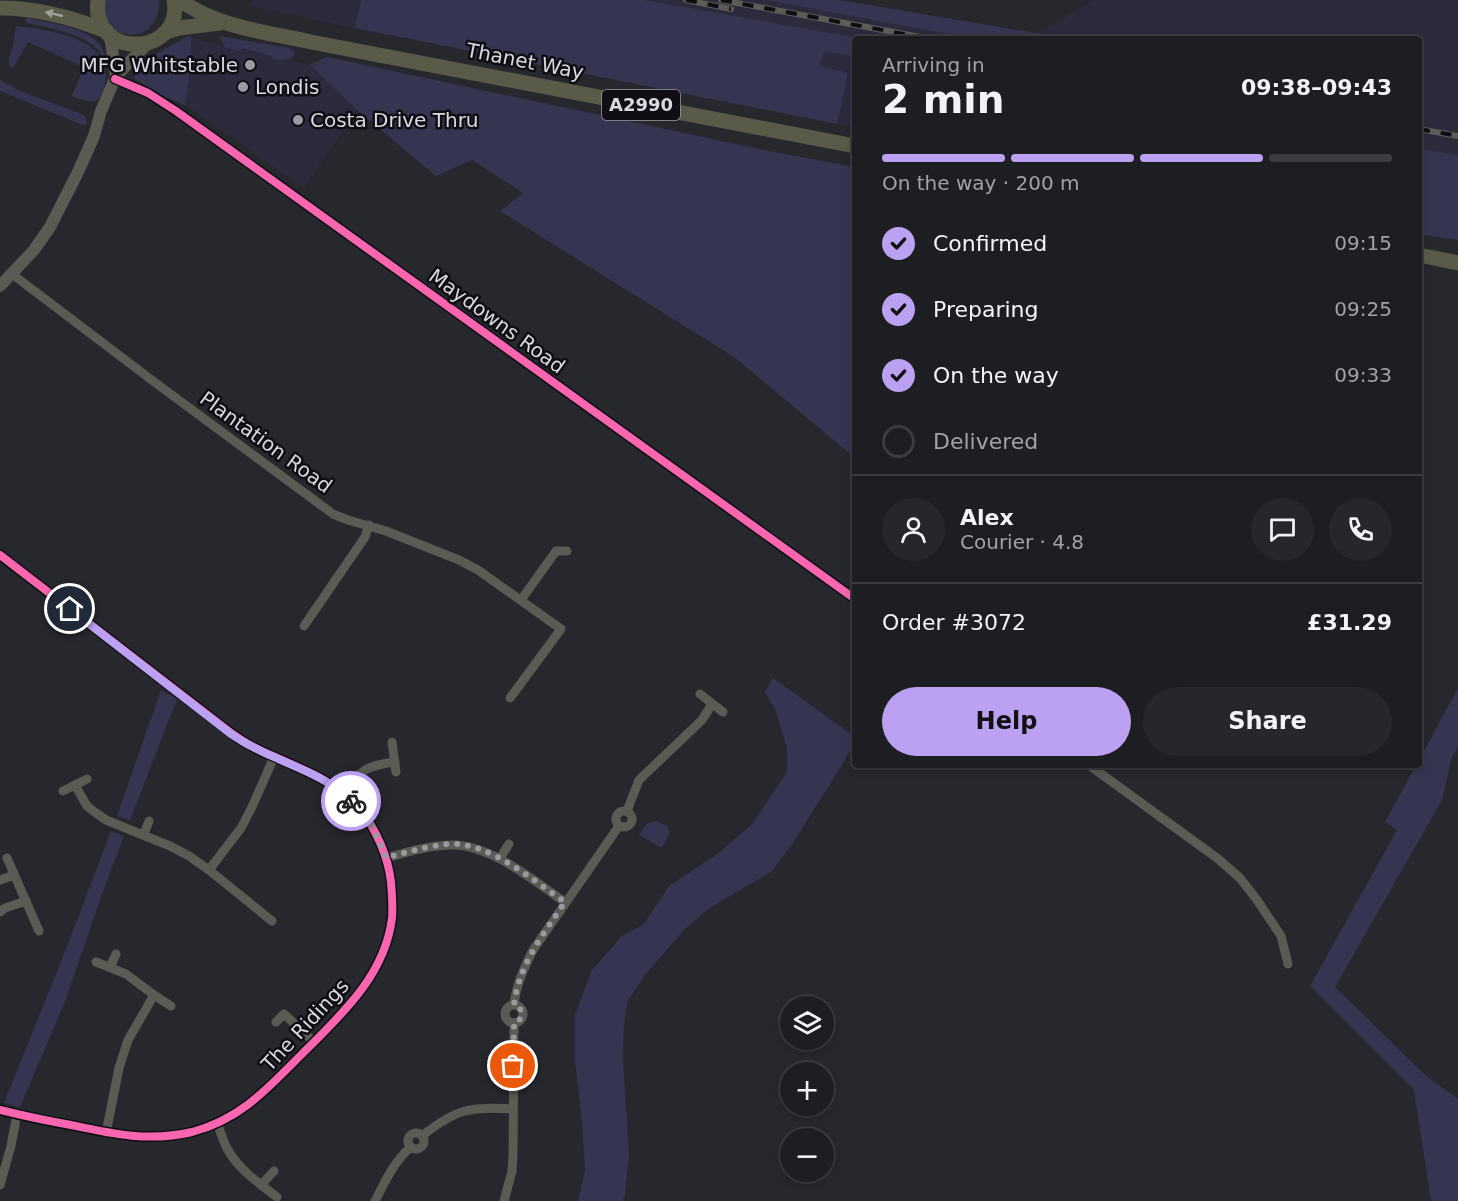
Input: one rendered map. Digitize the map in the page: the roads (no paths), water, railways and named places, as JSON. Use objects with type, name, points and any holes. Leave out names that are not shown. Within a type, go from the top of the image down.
[{"type":"main road","points":[[98,0],[99,20],[108,33]]},
{"type":"main road","points":[[164,33],[174,15],[174,0]]},
{"type":"main road","name":"Thanet Way","points":[[180,0],[201,14],[223,23],[311,42],[852,145]]},
{"type":"main road","points":[[0,8],[46,12],[80,21],[108,33],[118,41],[138,45],[148,43]]},
{"type":"main road","name":"Thanet Way","points":[[148,43],[178,28],[223,23]]},
{"type":"main road","points":[[1422,256],[1458,263]]},
{"type":"street","points":[[108,33],[116,78]]},
{"type":"street","points":[[0,286],[34,250],[50,227],[94,136],[101,111],[116,78],[148,43]]},
{"type":"street","name":"Maydowns Road","points":[[116,78],[148,93],[176,111],[852,597]]},
{"type":"street","name":"Plantation Road","points":[[12,274],[333,514],[386,531],[459,560],[478,570],[561,629],[510,698]]},
{"type":"street","points":[[304,626],[365,537],[369,525]]},
{"type":"street","points":[[521,600],[556,551],[567,551]]},
{"type":"street","name":"The Ridings","points":[[0,555],[231,734],[251,746],[326,780],[342,792],[373,827],[386,858],[392,896],[392,918],[380,960],[355,999],[314,1042],[238,1113],[192,1131],[146,1138],[106,1133],[0,1110]]},
{"type":"street","points":[[700,694],[723,712]]},
{"type":"street","points":[[504,1201],[512,1171],[514,1023],[508,1020],[505,1014],[507,1008],[514,1005],[521,972],[565,902],[620,826],[616,821],[616,815],[621,811],[627,811],[639,780],[702,720],[712,704]]},
{"type":"street","points":[[393,742],[396,772]]},
{"type":"street","points":[[209,870],[241,828],[274,757]]},
{"type":"street","points":[[342,792],[361,772],[373,765],[395,762]]},
{"type":"street","points":[[1093,768],[1217,858],[1240,878],[1281,936],[1288,964]]},
{"type":"street","points":[[63,791],[87,779]]},
{"type":"street","points":[[75,785],[87,806],[106,820],[180,851],[209,870],[272,921]]},
{"type":"street","points":[[144,834],[149,821]]},
{"type":"street","points":[[386,858],[422,847],[452,844],[477,849],[500,858],[565,902]]},
{"type":"street","points":[[500,858],[509,844]]},
{"type":"street","points":[[7,858],[39,931]]},
{"type":"street","points":[[0,880],[15,875]]},
{"type":"street","points":[[0,912],[26,901]]},
{"type":"street","points":[[110,968],[116,954]]},
{"type":"street","points":[[96,962],[126,974],[171,1006]]},
{"type":"street","points":[[106,1133],[118,1068],[128,1040],[154,995]]},
{"type":"street","name":"The Ridings","points":[[276,1022],[284,1014],[314,1042]]},
{"type":"street","points":[[375,1201],[395,1165],[411,1147],[416,1149],[422,1147],[424,1142],[422,1136],[446,1119],[469,1110],[513,1109]]},
{"type":"street","points":[[0,1185],[17,1114]]},
{"type":"street","points":[[217,1123],[227,1149],[235,1160],[246,1173],[277,1197]]},
{"type":"street","points":[[261,1185],[274,1171]]},
{"type":"railway","points":[[686,0],[731,9]]},
{"type":"railway","points":[[721,0],[915,36]]},
{"type":"railway","points":[[1422,130],[1458,136]]},
{"type":"place","name":"MFG Whitstable","points":[[250,65]]},
{"type":"place","name":"Londis","points":[[243,87]]},
{"type":"place","name":"Costa Drive Thru","points":[[298,120]]}]
